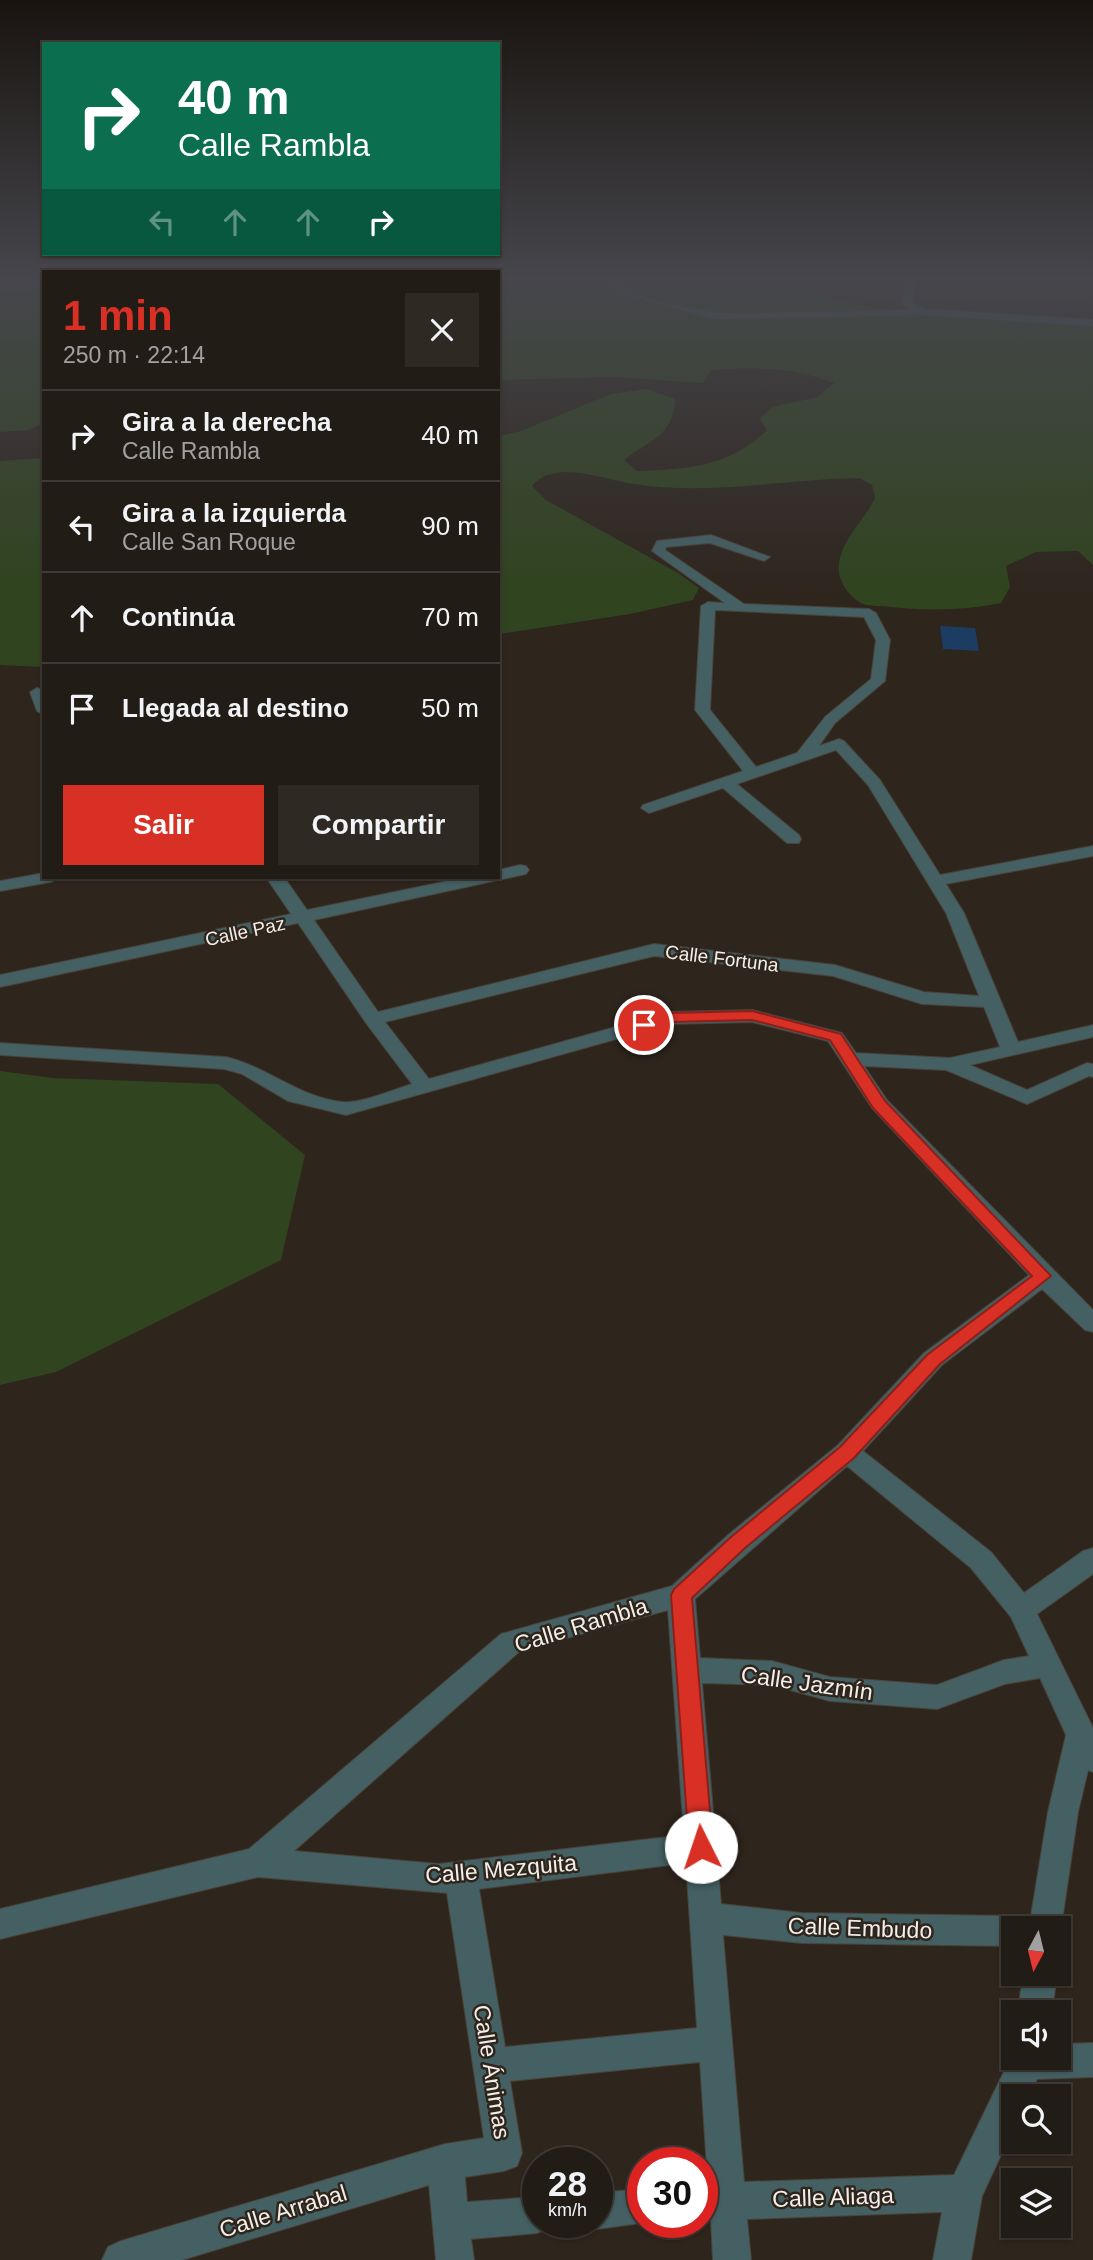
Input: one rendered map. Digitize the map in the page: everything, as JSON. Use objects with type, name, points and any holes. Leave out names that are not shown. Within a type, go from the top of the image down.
[{"type":"street","points":[[740,607],[658,551],[661,544],[711,539],[764,557]]},
{"type":"street","points":[[753,773],[702,710],[708,606],[869,613],[883,640],[878,681],[831,720],[803,756]]},
{"type":"street","points":[[37,692],[42,706]]},
{"type":"street","points":[[649,808],[839,744],[874,783],[955,913],[1011,1050]]},
{"type":"street","points":[[725,782],[793,839]]},
{"type":"street","points":[[935,881],[1093,851]]},
{"type":"street","points":[[500,875],[520,870]]},
{"type":"street","points":[[0,886],[42,879]]},
{"type":"street","points":[[276,879],[373,1020],[425,1087]]},
{"type":"street","name":"Calle Paz","points":[[0,981],[481,879]]},
{"type":"street","name":"Calle Fortuna","points":[[373,1020],[654,950],[835,971],[922,998],[991,1002]]},
{"type":"street","points":[[0,1049],[226,1063],[249,1070],[295,1097],[346,1109],[669,1018],[752,1016],[835,1037],[879,1104],[1043,1276],[1093,1324]]},
{"type":"street","points":[[849,1059],[950,1064],[1093,1031]]},
{"type":"street","points":[[950,1064],[1027,1098],[1087,1069],[1093,1070]]},
{"type":"street","name":"Calle Rambla","points":[[0,1924],[258,1862],[511,1642],[681,1595],[738,1543],[847,1452],[933,1359],[1043,1276]]},
{"type":"street","points":[[847,1452],[981,1560],[1021,1610],[1086,1733],[1063,1812],[1047,1916]]},
{"type":"street","points":[[1021,1610],[1093,1559]]},
{"type":"street","points":[[681,1595],[716,2043],[715,2147]]},
{"type":"street","name":"Calle Jazmín","points":[[687,1670],[772,1673],[830,1689],[937,1697],[1004,1672],[1048,1665]]},
{"type":"street","name":"Calle Mezquita","points":[[258,1862],[439,1879],[701,1847]]},
{"type":"street","name":"Calle Ánimas","points":[[445,2162],[504,2153],[461,1877]]},
{"type":"street","name":"Calle Embudo","points":[[706,1917],[802,1928],[1001,1931]]},
{"type":"street","points":[[490,2066],[716,2043]]},
{"type":"street","points":[[1071,2060],[1093,2060]]},
{"type":"street","points":[[952,2260],[964,2193],[1024,2070]]},
{"type":"street","points":[[445,2162],[456,2260]]},
{"type":"street","name":"Calle Arrabal","points":[[121,2260],[445,2162]]},
{"type":"street","name":"Calle Aliaga","points":[[718,2201],[964,2193]]},
{"type":"street","points":[[718,2211],[732,2260]]},
{"type":"street","points":[[453,2222],[522,2216]]},
{"type":"green space","points":[[0,381],[42,381],[42,424],[28,430],[0,432]]},
{"type":"green space","points":[[829,381],[1093,381],[1093,565],[1078,551],[1036,552],[1006,566],[1010,587],[1001,603],[942,609],[868,605],[856,600],[839,575],[841,553],[875,498],[872,485],[859,478],[690,488],[634,484],[580,473],[554,473],[532,486],[546,500],[678,573],[699,588],[693,600],[630,614],[500,634],[500,436],[521,431],[611,394],[647,389],[675,399],[674,411],[665,429],[658,436],[624,460],[637,471],[690,467],[723,459],[738,452],[767,430],[760,419],[772,407],[818,397],[834,383]]},
{"type":"green space","points":[[42,458],[42,667],[0,665],[0,461]]},
{"type":"green space","points":[[0,1071],[53,1078],[218,1084],[305,1155],[281,1260],[56,1372],[0,1385]]},
{"type":"water","points":[[940,626],[975,628],[979,651],[943,649]]},
{"type":"route","points":[[644,1025],[669,1018],[752,1016],[835,1037],[879,1104],[1043,1276],[933,1359],[847,1452],[738,1543],[681,1595],[701,1847]]}]
